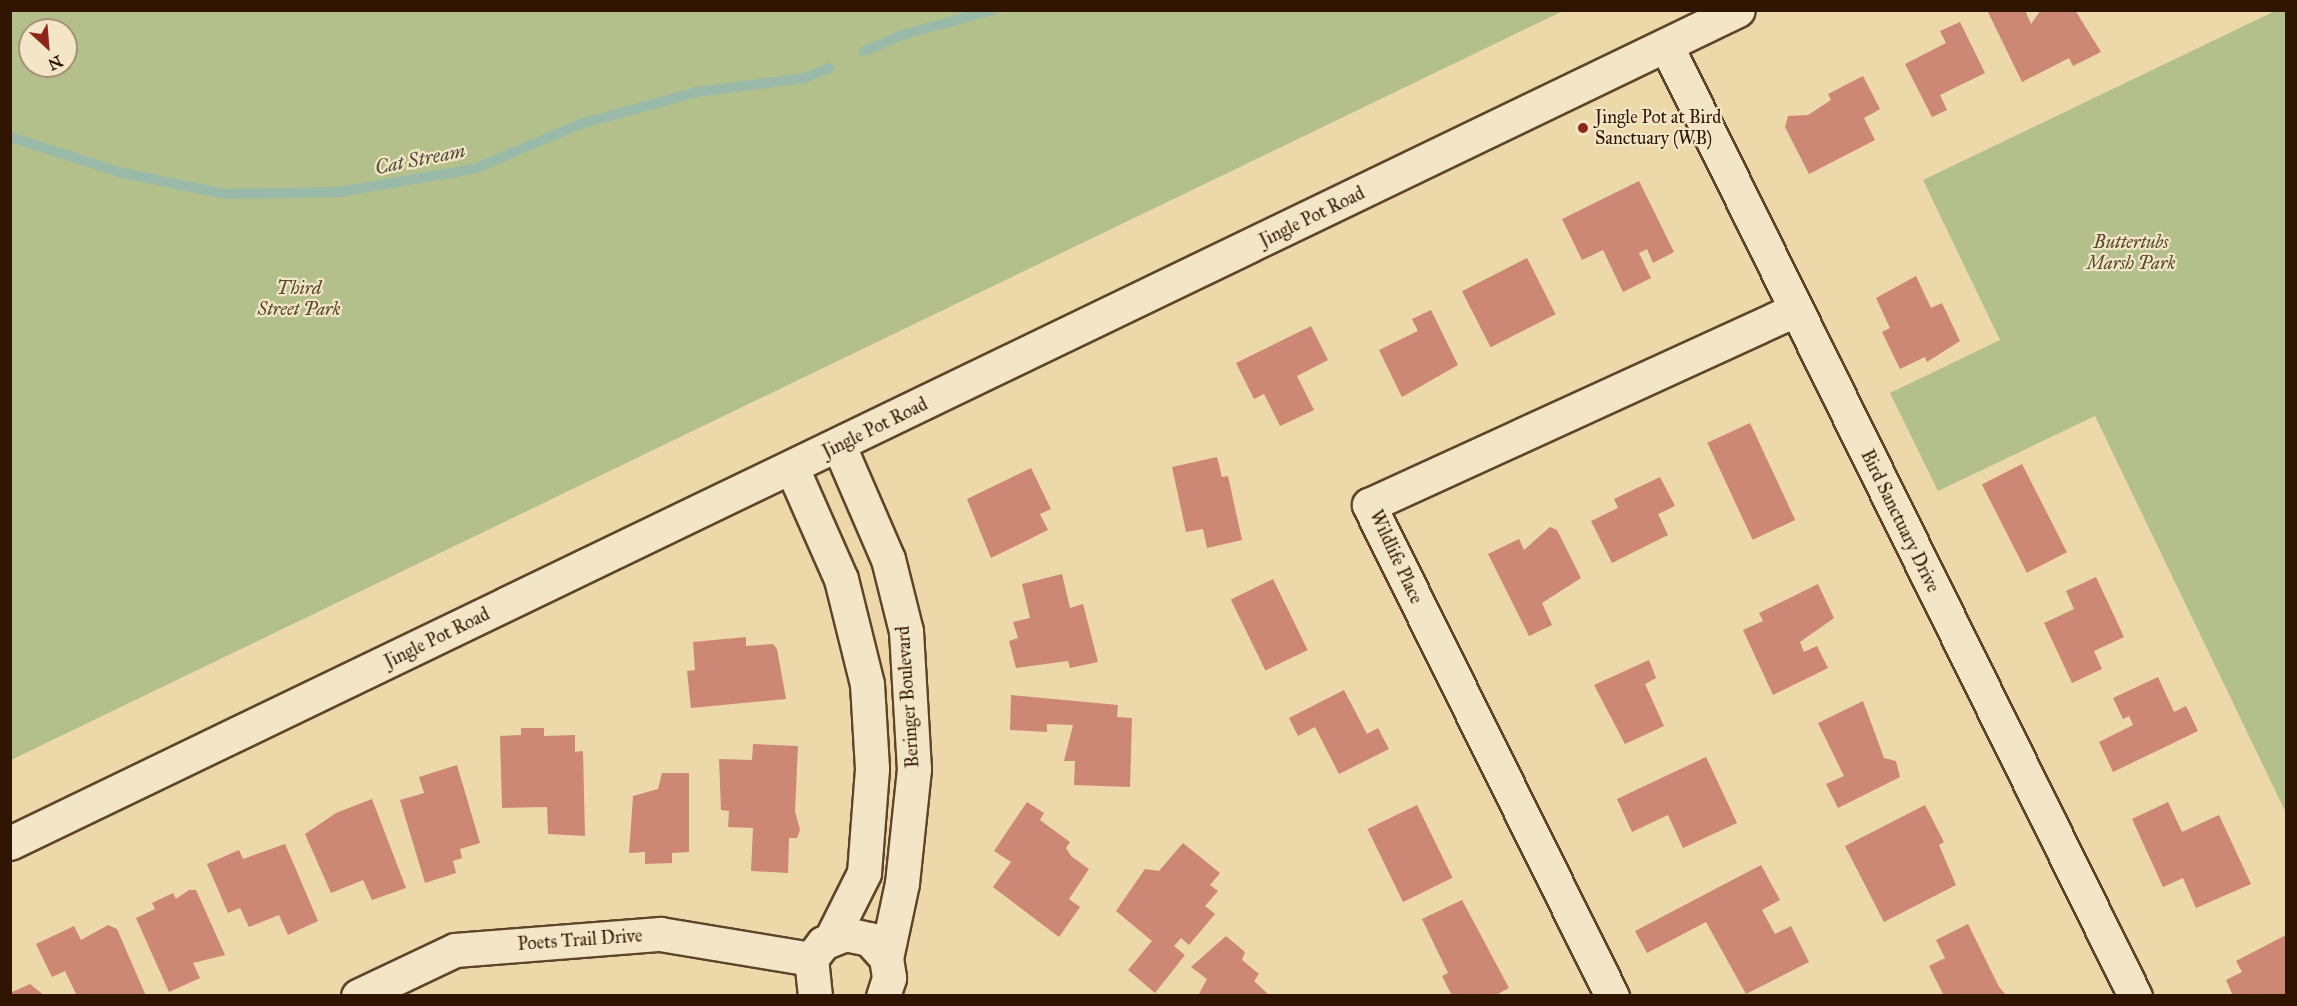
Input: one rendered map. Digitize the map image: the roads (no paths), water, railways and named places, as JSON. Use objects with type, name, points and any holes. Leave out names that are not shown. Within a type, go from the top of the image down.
[{"type":"street","name":"Jingle Pot Road","points":[[10,843],[839,446],[1738,10]]},
{"type":"street","name":"Bird Sanctuary Drive","points":[[1666,45],[2135,996]]},
{"type":"street","name":"Wildlife Place","points":[[1612,996],[1369,505],[1795,310]]},
{"type":"street","name":"Beringer Boulevard","points":[[839,446],[888,559],[906,631],[914,769],[889,984]]},
{"type":"street","points":[[792,468],[841,579],[867,684],[872,769],[864,873],[822,948],[815,996]]},
{"type":"street","name":"Poets Trail Drive","points":[[358,996],[455,950],[660,934],[822,948],[857,934],[889,984]]},
{"type":"waterway","name":"Cat Stream","points":[[864,51],[902,35],[993,10]]},
{"type":"waterway","name":"Cat Stream","points":[[10,137],[123,173],[224,194],[339,192],[474,169],[580,124],[697,92],[805,78],[829,68]]},
{"type":"place","name":"Jingle Pot at Bird Sanctuary (WB)","points":[[1583,128]]},
{"type":"park label","name":"Buttertubs Marsh Park","points":[[2131,253]]},
{"type":"park label","name":"Third Street Park","points":[[299,299]]}]
